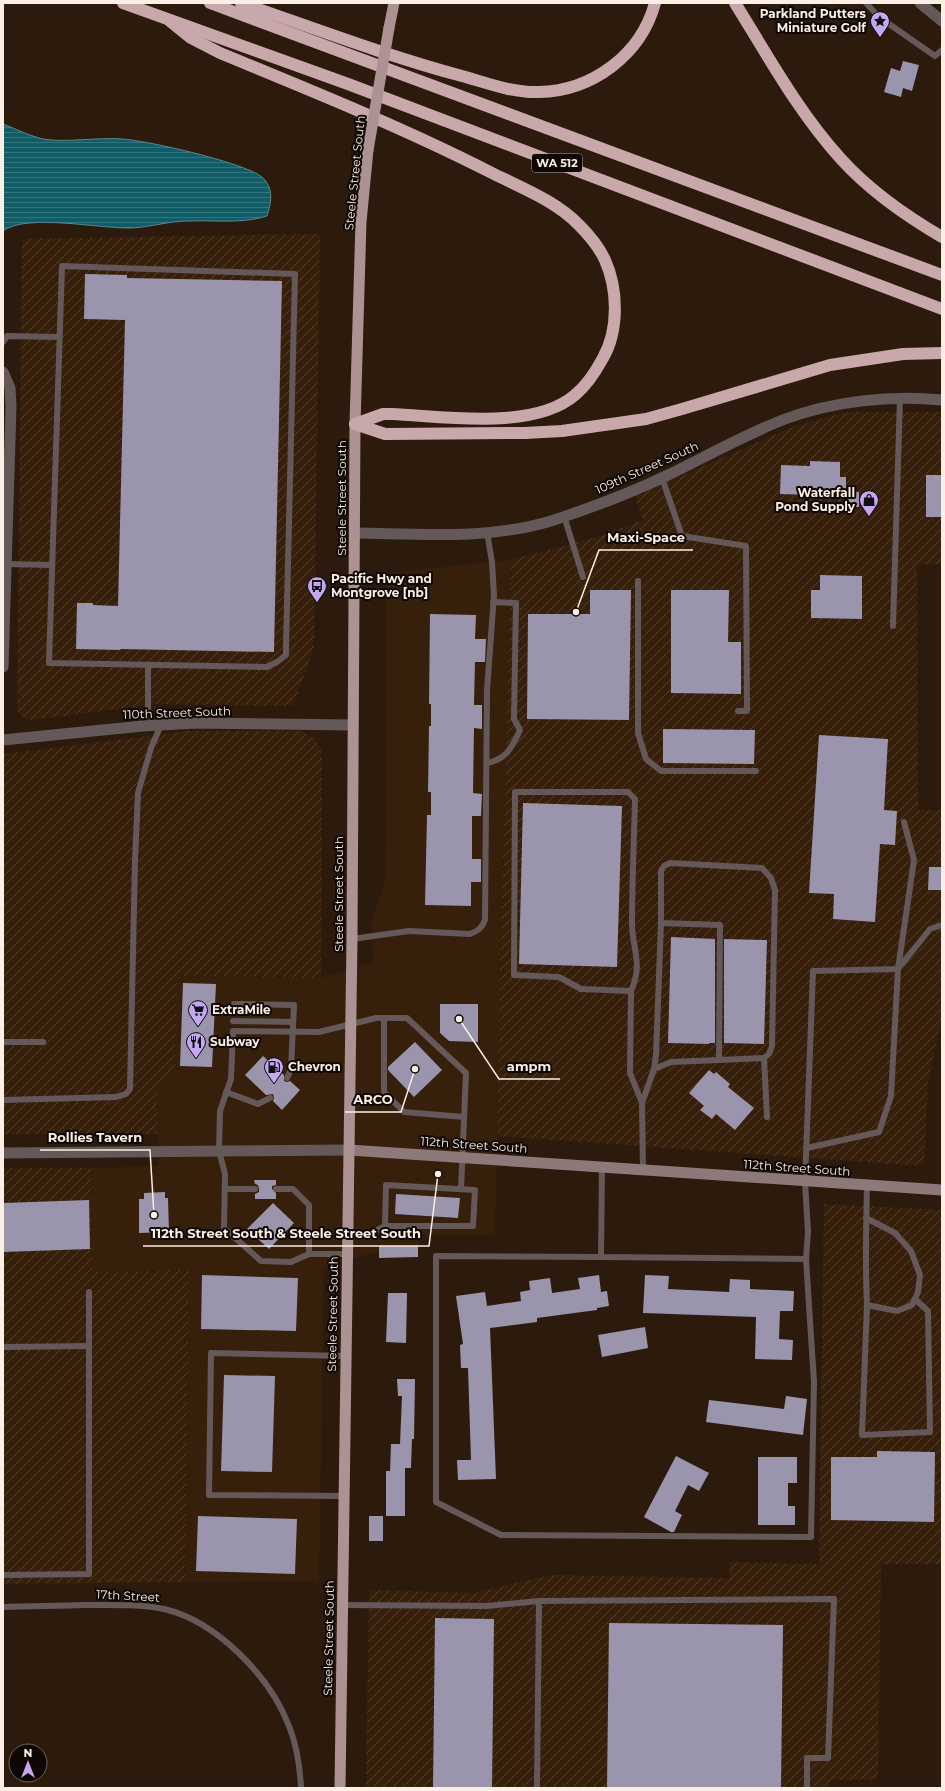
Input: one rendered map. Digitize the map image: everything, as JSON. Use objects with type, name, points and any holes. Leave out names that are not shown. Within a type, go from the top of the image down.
[{"type":"highway","name":"WA 512","points":[[123,3],[348,84],[942,309]]},
{"type":"highway","name":"WA 512","points":[[210,3],[942,275]]},
{"type":"highway","points":[[241,3],[424,66],[504,88],[539,92],[583,84],[608,70],[622,58],[642,32],[651,16],[655,3]]},
{"type":"highway","points":[[735,3],[798,104],[842,160],[883,198],[916,222],[942,237]]},
{"type":"highway","points":[[170,21],[191,38],[220,54],[440,148],[549,202],[580,225],[600,250],[605,260],[609,272],[614,304],[614,321],[610,345],[596,371],[583,387],[570,399],[543,411],[500,419],[383,414],[355,424]]},
{"type":"highway","points":[[355,424],[385,434],[525,433],[569,430],[646,418],[682,410],[830,365],[903,354],[942,353]]},
{"type":"main road","name":"Steele Street South","points":[[340,1788],[352,939],[355,424],[361,222],[368,150],[394,3]]},
{"type":"main road","name":"112th Street South","points":[[349,1150],[805,1182],[942,1190]]},
{"type":"street","points":[[920,3],[942,21]]},
{"type":"street","points":[[3,372],[10,388],[11,397],[6,471],[6,564],[4,591],[3,667]]},
{"type":"street","name":"109th Street South","points":[[355,533],[446,534],[487,532],[549,521],[596,506],[662,478],[767,426],[796,416],[855,402],[900,398],[942,400]]},
{"type":"street","name":"110th Street South","points":[[3,740],[195,723],[353,725]]},
{"type":"street","name":"112th Street South","points":[[3,1152],[349,1150]]},
{"type":"lane","points":[[866,3],[879,17],[935,56],[942,50]]},
{"type":"lane","points":[[62,266],[295,274],[286,655],[277,662],[267,667],[49,663],[59,337],[62,266]]},
{"type":"lane","points":[[3,342],[7,336],[59,337]]},
{"type":"lane","points":[[893,626],[900,398]]},
{"type":"lane","points":[[662,478],[682,536],[746,546],[747,710],[738,710]]},
{"type":"lane","points":[[564,516],[583,577]]},
{"type":"lane","points":[[352,939],[409,931],[470,934],[483,927],[486,911],[487,690],[493,602],[492,562],[487,532]]},
{"type":"lane","points":[[6,564],[52,565]]},
{"type":"lane","points":[[638,581],[638,733],[646,759],[661,771],[756,771]]},
{"type":"lane","points":[[487,763],[498,761],[511,748],[520,730],[514,719],[516,603],[493,602]]},
{"type":"lane","points":[[148,665],[148,726]]},
{"type":"lane","points":[[3,1100],[116,1097],[126,1094],[130,1089],[138,793],[151,748],[161,725]]},
{"type":"lane","points":[[631,991],[580,988],[559,977],[514,976],[515,792],[628,792],[635,799],[632,927],[638,956],[636,981],[631,991],[630,1073],[642,1103]]},
{"type":"lane","points":[[807,1148],[879,1132],[892,1096],[898,970],[914,860],[904,822]]},
{"type":"lane","points":[[643,1170],[642,1103],[654,1069],[656,1054],[661,923],[661,871],[664,866],[670,863],[762,868],[772,878],[775,890],[772,1046],[769,1054],[764,1058],[670,1062],[654,1069]]},
{"type":"lane","points":[[661,923],[720,925],[719,1060]]},
{"type":"lane","points":[[898,970],[930,929],[942,925]]},
{"type":"lane","points":[[806,1259],[436,1256],[436,1502],[501,1535],[811,1538],[814,1382],[806,1259],[808,1232],[805,1182],[813,971],[898,970]]},
{"type":"lane","points":[[234,1004],[294,1005],[292,1069],[287,1078]]},
{"type":"lane","points":[[347,1254],[309,1254],[291,1262],[261,1261],[224,1228],[225,1174],[219,1151],[220,1111],[231,1079],[233,1031],[319,1032],[376,1018],[407,1018],[466,1073],[461,1189]]},
{"type":"lane","points":[[384,1018],[384,1092],[404,1112],[464,1117]]},
{"type":"lane","points":[[233,1021],[293,1022]]},
{"type":"lane","points":[[3,1042],[43,1042]]},
{"type":"lane","points":[[764,1058],[766,1117]]},
{"type":"lane","points":[[226,1092],[258,1104],[270,1098]]},
{"type":"lane","points":[[601,1257],[602,1167]]},
{"type":"lane","points":[[347,1233],[372,1233],[385,1226],[473,1226],[475,1190],[386,1185],[385,1226]]},
{"type":"lane","points":[[867,1186],[865,1260],[867,1305],[862,1435],[930,1432],[928,1311],[915,1299]]},
{"type":"lane","points":[[224,1189],[255,1189]]},
{"type":"lane","points":[[276,1189],[293,1189],[309,1205],[309,1254]]},
{"type":"lane","points":[[866,1218],[894,1233],[911,1252],[920,1275],[918,1292],[912,1305],[897,1311],[867,1305]]},
{"type":"lane","points":[[3,1575],[89,1574],[89,1292]]},
{"type":"lane","points":[[3,1347],[89,1346]]},
{"type":"lane","points":[[344,1496],[209,1495],[210,1353],[346,1356]]},
{"type":"lane","points":[[342,1605],[487,1606],[539,1601],[834,1599],[828,1758],[807,1758],[807,1788]]},
{"type":"lane","points":[[537,1788],[539,1601]]},
{"type":"lane","name":"17th Street","points":[[3,1606],[148,1606],[166,1610],[210,1630],[224,1640],[256,1671],[289,1725],[298,1760],[301,1788]]},
{"type":"shaded area","points":[[320,234],[314,648],[293,706],[156,704],[32,720],[25,719],[18,712],[17,708],[22,239]]},
{"type":"shaded area","points":[[845,412],[942,412],[942,564],[917,565],[918,810],[942,810],[942,1018],[928,1083],[924,1166],[497,1136],[511,560],[600,536],[643,520],[635,496],[790,428]]},
{"type":"shaded area","points":[[511,560],[500,969],[495,1235],[420,1235],[419,1253],[371,1253],[324,1268],[319,1581],[185,1582],[189,1270],[92,1272],[91,1168],[159,1166],[157,1086],[175,1068],[176,976],[321,978],[373,962],[371,922],[385,882],[386,573]]},
{"type":"shaded area","points":[[188,731],[301,731],[314,738],[322,751],[321,978],[177,976],[175,1068],[157,1086],[158,1134],[3,1134],[3,754]]},
{"type":"shaded area","points":[[3,1168],[91,1168],[92,1272],[189,1270],[185,1582],[3,1584]]},
{"type":"shaded area","points":[[824,1204],[942,1210],[942,1564],[881,1564],[878,1779],[830,1780],[830,1788],[366,1788],[369,1590],[474,1593],[551,1575],[729,1578],[730,1562],[819,1564]]},
{"type":"water","points":[[3,124],[43,139],[134,140],[174,148],[220,160],[255,173],[264,179],[269,188],[271,197],[267,216],[238,221],[182,221],[132,228],[46,222],[28,223],[14,226],[3,231]]},
{"type":"building","points":[[903,61],[919,65],[912,91],[903,88],[901,97],[884,92],[891,68],[900,71]]},
{"type":"building","points":[[85,274],[127,275],[127,278],[282,281],[274,652],[76,649],[77,603],[118,606],[125,320],[84,319]]},
{"type":"building","points":[[810,461],[840,462],[840,477],[846,477],[846,491],[811,491],[811,495],[780,494],[781,465],[810,466]]},
{"type":"building","points":[[926,475],[942,475],[942,517],[926,517]]},
{"type":"building","points":[[845,492],[859,492],[859,507],[845,507]]},
{"type":"building","points":[[820,575],[862,576],[862,619],[811,618],[811,590],[820,590]]},
{"type":"building","points":[[590,590],[631,590],[629,720],[527,719],[528,614],[590,614]]},
{"type":"building","points":[[671,590],[729,590],[728,642],[741,642],[741,694],[671,693]]},
{"type":"building","points":[[430,614],[476,615],[475,639],[486,639],[485,662],[475,662],[474,705],[482,705],[482,729],[474,728],[473,793],[482,794],[481,816],[472,816],[472,859],[481,859],[481,882],[471,882],[471,906],[425,905],[427,815],[431,815],[431,792],[428,792],[429,726],[431,726],[431,704],[429,704]]},
{"type":"building","points":[[663,729],[755,730],[754,764],[663,763]]},
{"type":"building","points":[[819,735],[888,739],[884,810],[897,811],[895,845],[880,844],[875,922],[833,919],[834,894],[809,893]]},
{"type":"building","points":[[523,803],[622,806],[617,967],[519,964]]},
{"type":"building","points":[[929,867],[942,867],[942,890],[928,890]]},
{"type":"building","points":[[671,937],[715,939],[715,1043],[668,1043]]},
{"type":"building","points":[[724,939],[767,940],[764,1044],[724,1043]]},
{"type":"building","points":[[183,983],[216,984],[212,1067],[180,1066]]},
{"type":"building","points":[[440,1004],[478,1004],[478,1042],[449,1041],[440,1033]]},
{"type":"building","points":[[415,1042],[442,1070],[414,1097],[388,1070],[388,1067]]},
{"type":"building","name":"Chevron","points":[[263,1056],[284,1075],[284,1081],[290,1081],[300,1090],[282,1110],[273,1101],[273,1094],[266,1095],[245,1075]]},
{"type":"building","points":[[709,1070],[714,1074],[716,1072],[730,1084],[728,1087],[754,1108],[735,1130],[716,1114],[712,1119],[700,1110],[704,1106],[689,1093]]},
{"type":"building","points":[[254,1180],[276,1180],[276,1185],[272,1186],[272,1189],[276,1193],[276,1199],[255,1199],[255,1194],[259,1192],[259,1189]]},
{"type":"building","points":[[165,1192],[165,1198],[168,1198],[169,1232],[139,1233],[139,1199],[144,1199],[144,1193]]},
{"type":"building","points":[[396,1194],[460,1198],[458,1218],[395,1214]]},
{"type":"building","points":[[89,1200],[90,1249],[3,1252],[3,1203]]},
{"type":"building","points":[[273,1203],[294,1223],[269,1249],[247,1229]]},
{"type":"building","points":[[379,1246],[418,1246],[418,1257],[379,1258]]},
{"type":"building","points":[[202,1275],[298,1278],[296,1331],[201,1329]]},
{"type":"building","points":[[599,1275],[601,1292],[607,1291],[609,1306],[597,1308],[597,1310],[537,1318],[537,1322],[490,1328],[496,1479],[458,1480],[457,1460],[471,1460],[468,1368],[461,1368],[460,1345],[463,1344],[456,1296],[485,1292],[487,1306],[521,1301],[520,1292],[530,1290],[529,1281],[550,1278],[552,1293],[580,1289],[578,1278]]},
{"type":"building","points":[[645,1275],[669,1276],[668,1289],[729,1292],[730,1279],[750,1280],[750,1289],[794,1291],[793,1311],[780,1311],[779,1339],[793,1340],[792,1360],[755,1359],[756,1317],[643,1313]]},
{"type":"building","points":[[388,1293],[407,1293],[406,1343],[386,1342]]},
{"type":"building","points":[[645,1327],[648,1348],[602,1357],[598,1335]]},
{"type":"building","points":[[224,1375],[275,1376],[272,1472],[221,1471]]},
{"type":"building","points":[[397,1379],[415,1379],[414,1439],[412,1439],[411,1468],[405,1468],[405,1516],[386,1516],[386,1471],[390,1471],[391,1444],[400,1444],[402,1396],[398,1396]]},
{"type":"building","points":[[786,1396],[807,1399],[803,1435],[706,1422],[709,1400],[784,1409]]},
{"type":"building","points":[[877,1451],[935,1452],[934,1522],[831,1520],[831,1457],[877,1457]]},
{"type":"building","points":[[676,1456],[709,1473],[699,1491],[688,1485],[675,1511],[682,1515],[674,1532],[671,1532],[644,1517]]},
{"type":"building","points":[[758,1457],[797,1457],[797,1483],[788,1483],[788,1506],[795,1506],[795,1525],[758,1525]]},
{"type":"building","points":[[198,1516],[297,1519],[295,1574],[196,1571]]},
{"type":"building","points":[[369,1516],[383,1516],[383,1541],[369,1541]]},
{"type":"building","points":[[435,1618],[494,1619],[492,1788],[433,1788]]},
{"type":"building","points":[[609,1623],[783,1625],[781,1788],[607,1788]]},
{"type":"place","name":"Parkland Putters Miniature Golf","points":[[880,38]]},
{"type":"place","name":"Waterfall Pond Supply","points":[[869,517]]},
{"type":"place","name":"Pacific Hwy and Montgrove [nb]","points":[[317,603]]},
{"type":"place","name":"Maxi-Space","points":[[576,612]]},
{"type":"place","name":"ampm","points":[[459,1019]]},
{"type":"place","name":"ExtraMile","points":[[198,1027]]},
{"type":"place","name":"Subway","points":[[196,1059]]},
{"type":"place","name":"ARCO","points":[[415,1069]]},
{"type":"place","name":"Chevron","points":[[274,1084]]},
{"type":"place","name":"112th Street South & Steele Street South","points":[[438,1174]]},
{"type":"place","name":"Rollies Tavern","points":[[154,1215]]}]
